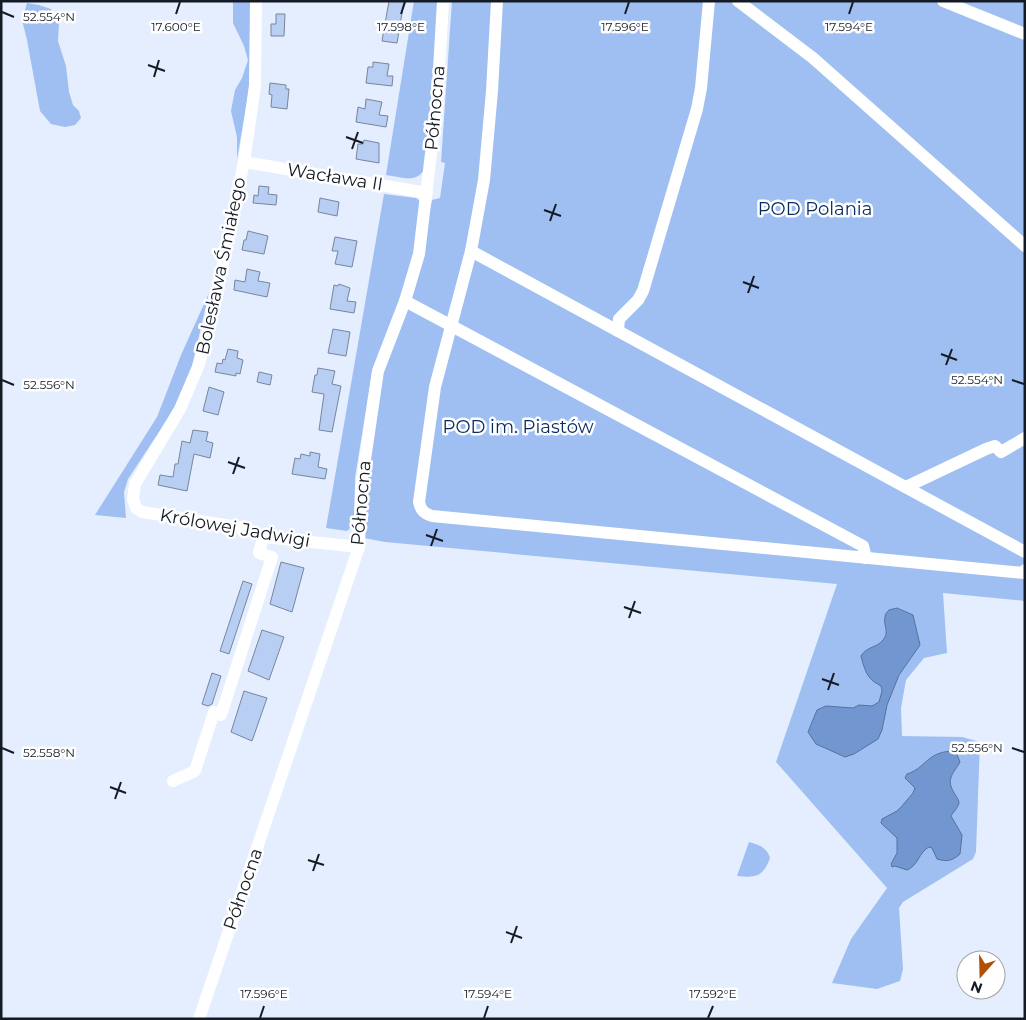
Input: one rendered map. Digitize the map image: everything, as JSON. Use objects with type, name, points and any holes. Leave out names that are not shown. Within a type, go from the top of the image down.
[{"type":"street","name":"Bolesława Śmiałego","points":[[142,512],[136,508],[133,499],[135,484],[180,409],[198,367],[210,326],[244,162],[255,86],[256,1]]},
{"type":"street","name":"Północna","points":[[199,1019],[359,547],[361,487],[378,371],[405,301],[419,254],[437,103],[443,1]]},
{"type":"street","points":[[497,1],[492,91],[484,180],[471,251],[450,324],[435,387],[420,493],[419,502],[421,510],[425,514],[432,516],[1024,573],[1025,570]]},
{"type":"street","points":[[618,331],[620,319],[638,300],[643,291],[697,110],[701,88],[709,1]]},
{"type":"street","points":[[738,1],[813,58],[1025,246]]},
{"type":"street","points":[[943,1],[1025,34]]},
{"type":"street","name":"Wacława II","points":[[244,162],[427,192]]},
{"type":"street","points":[[471,251],[1025,552]]},
{"type":"street","points":[[405,301],[863,546],[866,558]]},
{"type":"street","points":[[906,487],[986,449],[995,446],[1001,452],[1025,438]]},
{"type":"street","name":"Królowej Jadwigi","points":[[142,512],[245,528],[263,537],[359,547]]},
{"type":"street","points":[[173,781],[195,771],[214,712],[221,714],[272,557],[260,553],[263,537]]},
{"type":"green space","points":[[233,1],[250,1],[251,65],[248,96],[237,159],[237,137],[231,111],[235,90],[242,78],[248,60],[244,46],[233,23]]},
{"type":"green space","points":[[414,1],[438,1],[425,169],[417,177],[408,178],[386,175]]},
{"type":"green space","points":[[452,1],[1025,1],[1025,601],[943,593],[947,653],[924,658],[906,680],[901,708],[902,736],[962,737],[980,742],[976,852],[973,859],[903,902],[899,908],[903,969],[900,981],[877,989],[832,983],[851,939],[887,888],[776,762],[837,584],[385,542],[364,538],[365,481],[382,375],[411,298],[432,200],[440,198],[445,163],[441,162]]},
{"type":"green space","points":[[27,3],[51,9],[59,23],[58,41],[66,66],[69,92],[73,105],[79,111],[81,118],[75,125],[65,127],[51,124],[40,111],[22,20]]},
{"type":"green space","points":[[384,194],[416,198],[421,202],[413,256],[400,299],[372,372],[355,478],[356,516],[353,525],[347,531],[326,528]]},
{"type":"green space","points":[[209,293],[192,366],[174,409],[128,479],[124,492],[126,518],[95,515],[157,417],[181,355]]},
{"type":"green space","points":[[749,842],[765,849],[770,858],[765,869],[758,875],[749,877],[737,876]]},
{"type":"shaded area","points":[[897,608],[913,615],[920,645],[899,675],[887,705],[882,730],[878,739],[854,754],[845,757],[816,744],[808,732],[817,710],[826,706],[853,708],[859,705],[872,706],[879,702],[882,691],[881,686],[868,676],[861,656],[866,650],[883,640],[886,634],[886,614],[889,610]]},
{"type":"shaded area","points":[[951,751],[956,752],[960,762],[950,783],[959,802],[951,816],[962,835],[960,854],[947,861],[941,860],[937,859],[932,848],[929,847],[911,868],[907,870],[895,866],[892,867],[891,864],[897,853],[897,838],[881,823],[882,819],[897,811],[913,793],[915,788],[905,778],[907,774],[936,755]]},
{"type":"building","points":[[389,1],[404,1],[397,43],[382,41]]},
{"type":"building","points":[[276,14],[285,14],[284,36],[271,36],[271,24],[276,24]]},
{"type":"building","points":[[373,62],[389,64],[387,76],[393,76],[392,86],[366,83],[368,67],[373,67]]},
{"type":"building","points":[[270,83],[286,85],[286,89],[289,89],[287,109],[271,107]]},
{"type":"building","points":[[366,99],[382,102],[379,115],[388,116],[386,127],[356,122],[358,107],[365,109]]},
{"type":"building","points":[[364,140],[379,143],[379,163],[356,159],[358,144],[363,144]]},
{"type":"building","points":[[259,186],[269,187],[268,194],[277,195],[276,205],[253,203],[254,195],[258,196]]},
{"type":"building","points":[[320,198],[339,202],[337,216],[318,212]]},
{"type":"building","points":[[248,231],[268,236],[264,254],[242,250]]},
{"type":"building","points":[[335,237],[357,241],[352,267],[335,264],[338,251],[332,251]]},
{"type":"building","points":[[247,269],[260,272],[258,281],[270,283],[267,297],[234,290],[235,280],[245,282]]},
{"type":"building","points":[[339,284],[350,288],[347,301],[356,302],[354,313],[330,309],[334,285],[338,286]]},
{"type":"building","points":[[333,329],[350,332],[346,356],[328,353]]},
{"type":"building","points":[[228,349],[238,351],[237,358],[243,360],[240,374],[236,373],[236,376],[215,372],[217,363],[222,364],[223,359],[225,360]]},
{"type":"building","points":[[318,368],[335,371],[332,384],[341,386],[332,432],[319,430],[324,394],[312,392]]},
{"type":"building","points":[[259,372],[272,375],[270,385],[257,382]]},
{"type":"building","points":[[209,387],[224,392],[218,415],[203,411]]},
{"type":"building","points":[[193,430],[208,432],[206,441],[213,443],[210,458],[194,454],[187,491],[158,485],[160,475],[173,477],[175,464],[178,464],[182,441],[190,443]]},
{"type":"building","points":[[310,452],[320,454],[318,467],[327,469],[325,479],[292,474],[295,458],[300,459],[301,454],[310,456]]},
{"type":"building","points":[[281,562],[304,568],[292,612],[270,604]]},
{"type":"building","points":[[243,581],[252,584],[229,654],[220,651]]},
{"type":"building","points":[[262,630],[284,637],[269,680],[248,671]]},
{"type":"building","points":[[212,673],[221,676],[212,704],[208,706],[202,704]]},
{"type":"building","points":[[244,691],[267,698],[252,741],[231,732]]},
{"type":"park label","name":"POD Polania","points":[[815,209]]},
{"type":"park label","name":"POD im. Piastów","points":[[518,427]]}]
